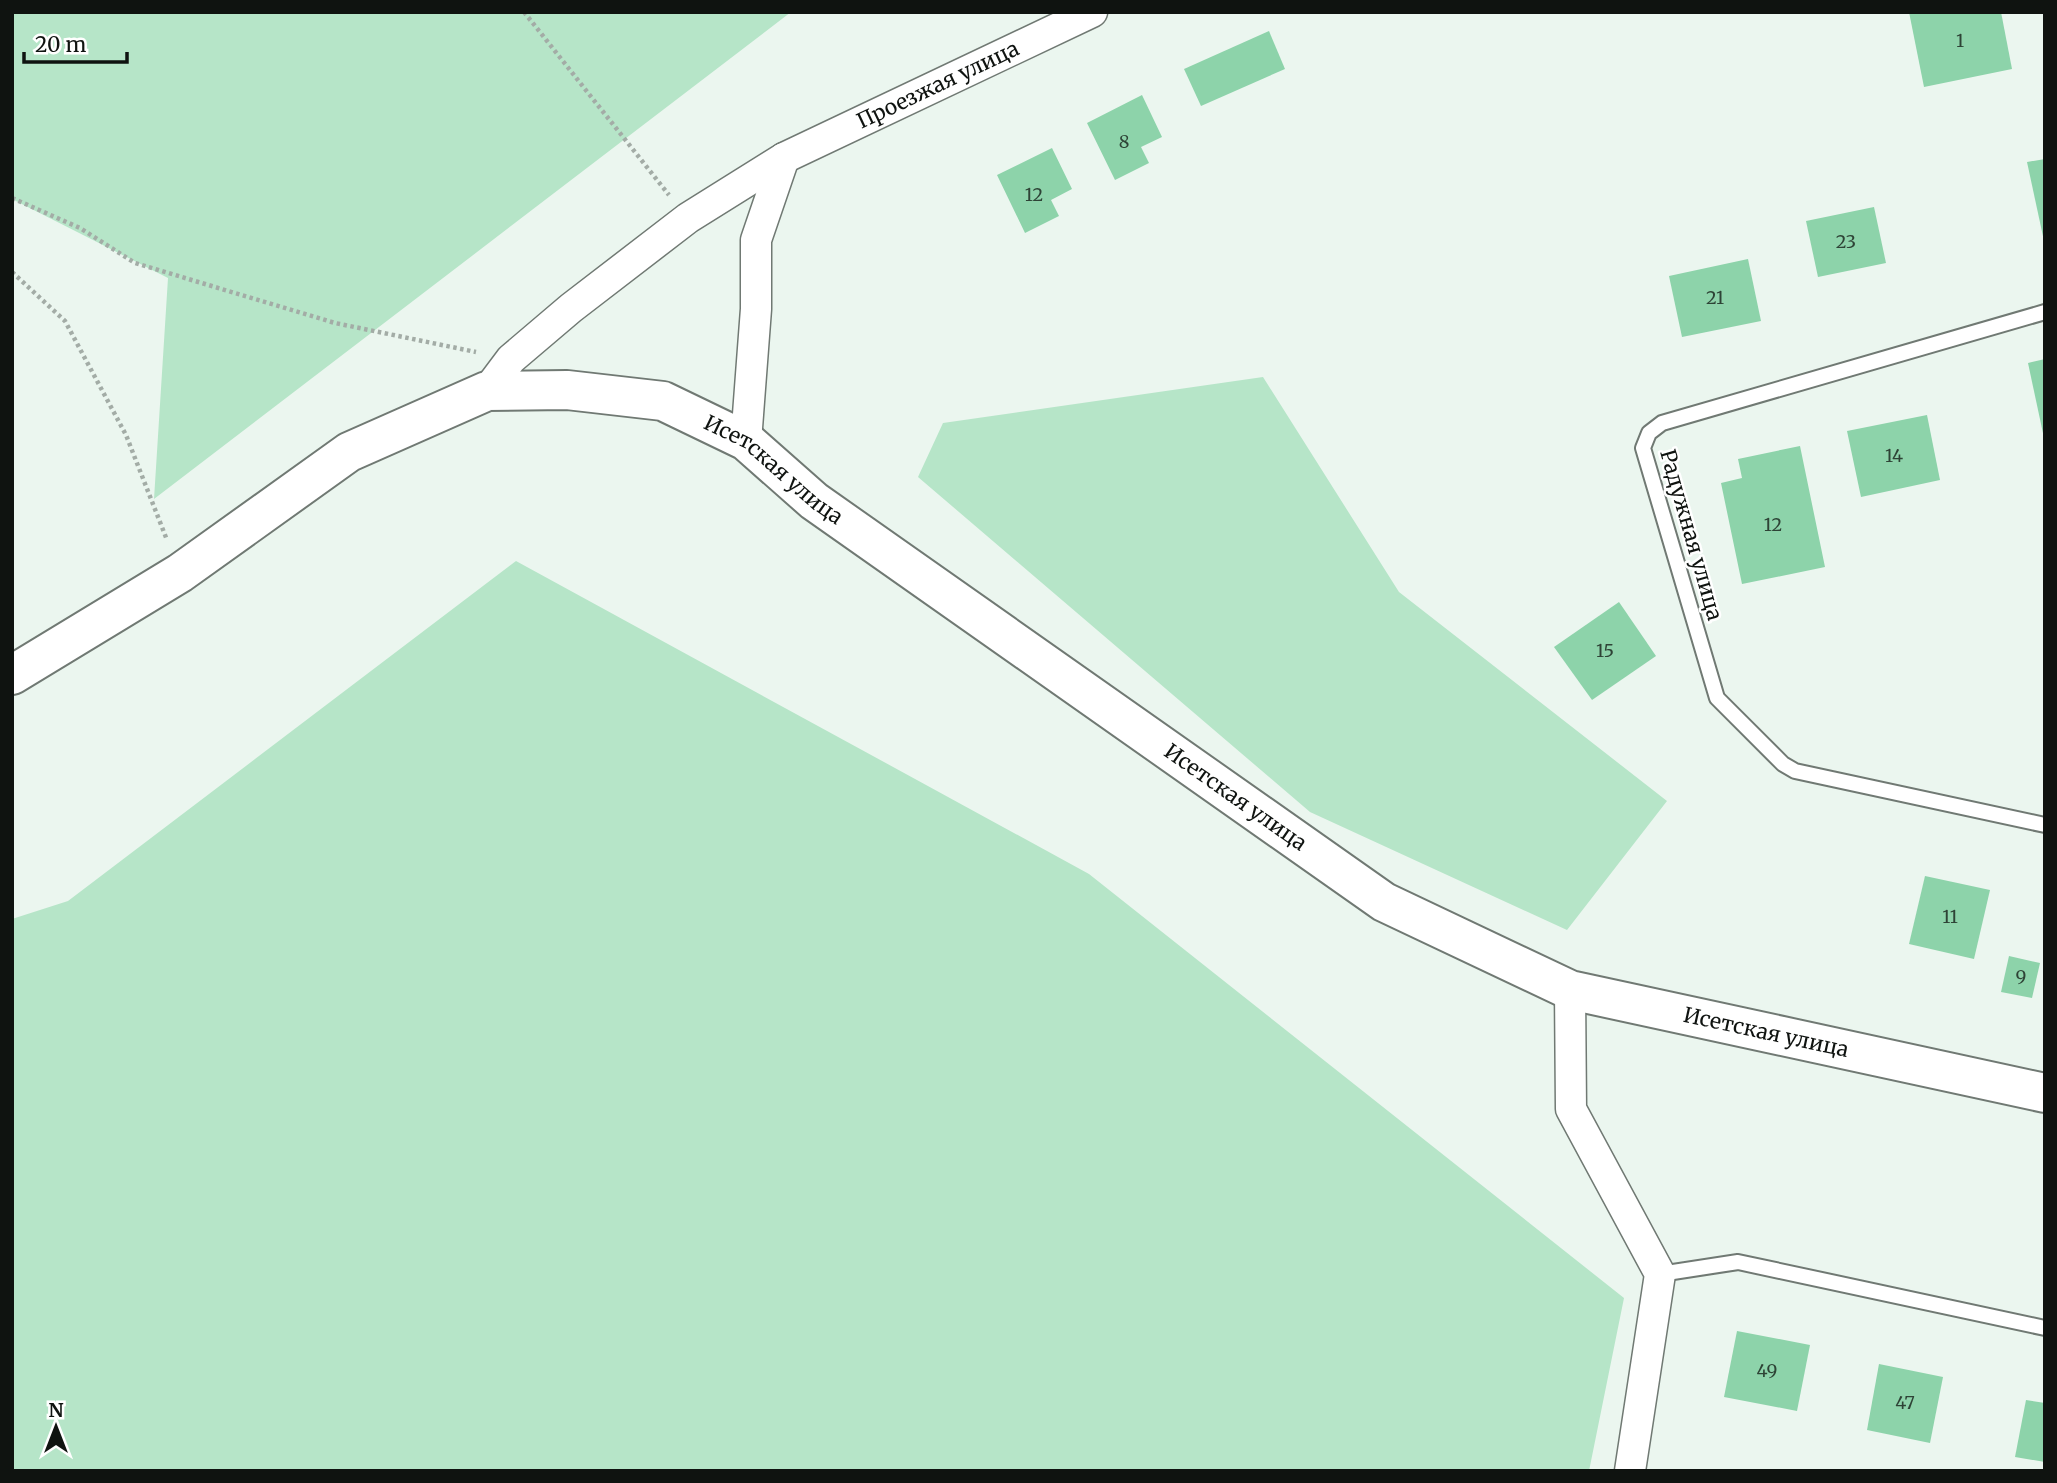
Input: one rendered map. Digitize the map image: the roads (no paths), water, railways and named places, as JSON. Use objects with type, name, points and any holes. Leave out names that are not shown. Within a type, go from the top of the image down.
[{"type":"main road","name":"Исетская улица","points":[[487,391],[567,390],[663,401],[746,441],[814,500],[1384,902],[1570,990],[2045,1093]]},
{"type":"main road","points":[[12,675],[180,573],[349,452],[487,391]]},
{"type":"street","name":"Проезжая улица","points":[[487,391],[511,359],[571,307],[688,218],[784,158],[1092,12]]},
{"type":"street","points":[[746,441],[756,309],[756,240],[784,158]]},
{"type":"street","points":[[1570,990],[1571,1109],[1660,1274],[1630,1471]]},
{"type":"lane","name":"Радужная улица","points":[[2045,312],[1662,423],[1649,433],[1643,447],[1717,698],[1787,767],[2045,825]]},
{"type":"lane","points":[[1660,1274],[1738,1262],[2045,1328]]}]
